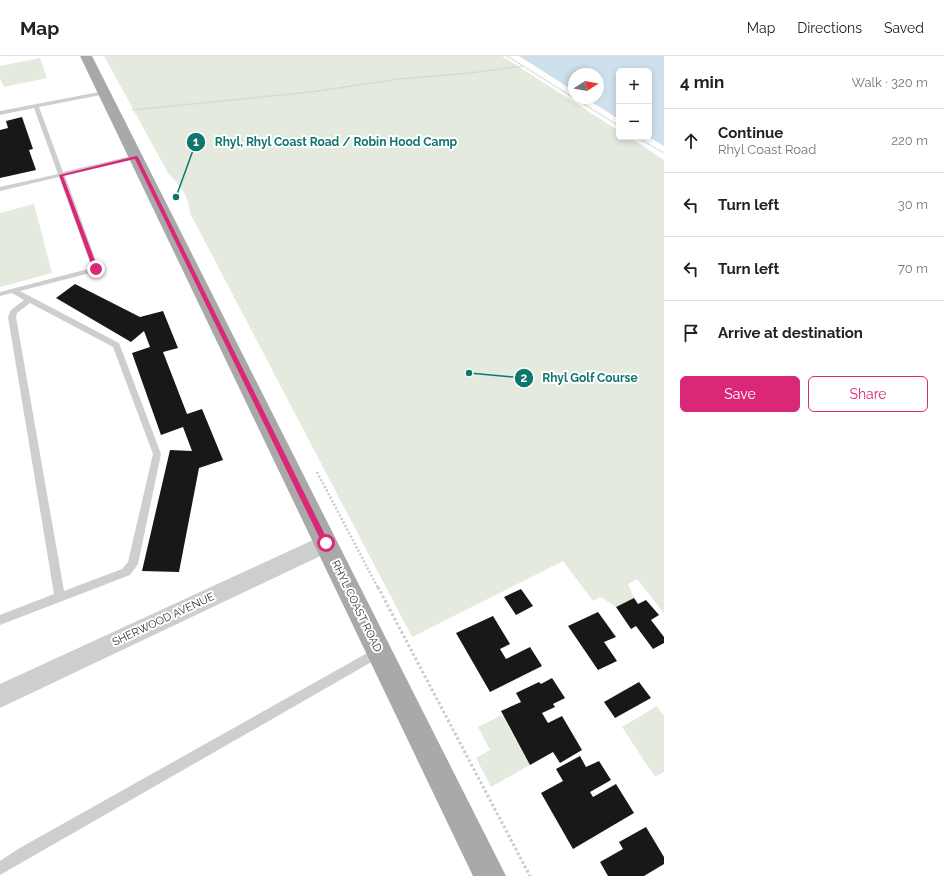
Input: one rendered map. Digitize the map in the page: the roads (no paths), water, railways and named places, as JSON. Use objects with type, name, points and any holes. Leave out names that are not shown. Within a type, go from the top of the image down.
[{"type":"main road","name":"RHYL COAST ROAD","points":[[86,56],[490,876]]},
{"type":"street","name":"SHERWOOD AVENUE","points":[[0,696],[326,543]]},
{"type":"lane","points":[[0,114],[104,93]]},
{"type":"lane","points":[[0,294],[96,269],[36,106]]},
{"type":"lane","points":[[0,189],[136,157]]},
{"type":"lane","points":[[0,616],[60,597],[126,572],[133,564],[157,454],[116,345],[14,291]]},
{"type":"lane","points":[[30,299],[14,312],[12,317],[60,597]]},
{"type":"lane","points":[[0,868],[379,652]]},
{"type":"water","points":[[519,56],[664,56],[664,146],[652,139],[652,68],[616,68],[616,117],[595,104],[604,104],[604,68],[568,68],[568,87]]},
{"type":"place","name":"Rhyl, Rhyl Coast Road / Robin Hood Camp","points":[[176,197]]},
{"type":"place","name":"Rhyl Golf Course","points":[[469,373]]}]
